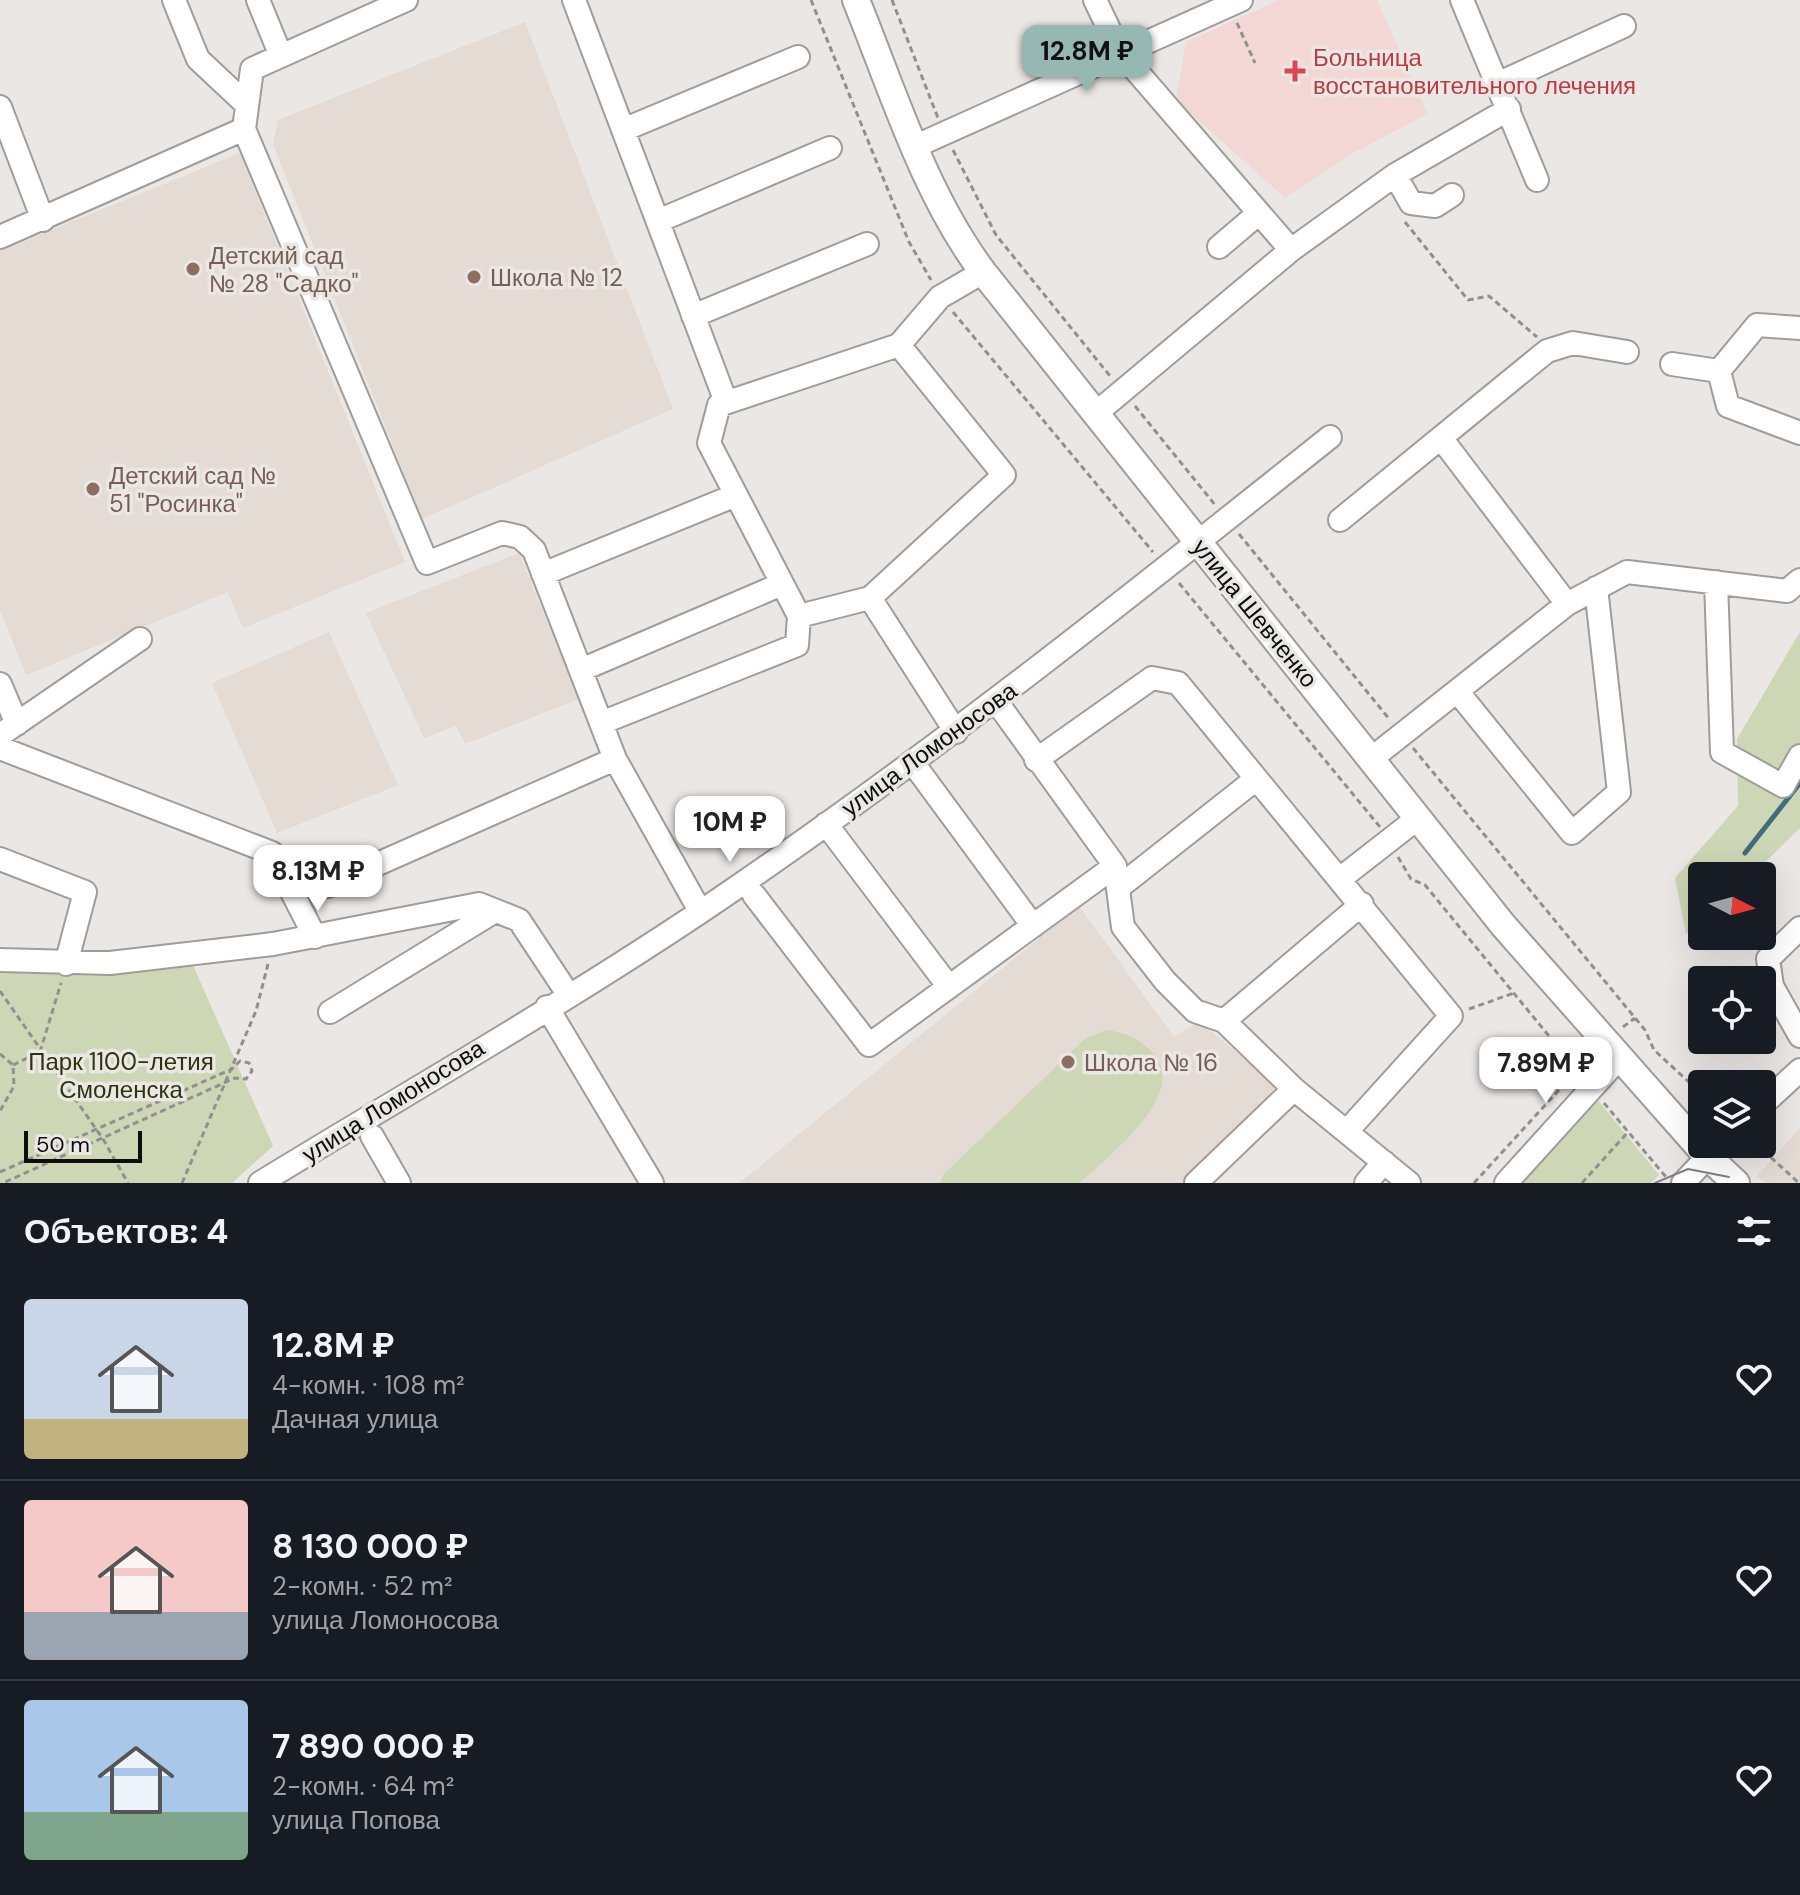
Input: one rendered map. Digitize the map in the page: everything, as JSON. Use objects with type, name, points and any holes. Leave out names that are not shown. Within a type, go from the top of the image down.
[{"type":"main road","name":"улица Шевченко","points":[[856,0],[916,146],[960,242],[1503,925],[1620,1057],[1688,1124]]},
{"type":"main road","name":"улица Шевченко","points":[[1719,1158],[1732,1180]]},
{"type":"street","points":[[174,0],[198,59],[247,105]]},
{"type":"street","points":[[258,0],[281,56]]},
{"type":"street","points":[[406,0],[378,6],[252,69],[244,129],[427,563],[502,533],[520,537],[534,550],[615,759],[700,911]]},
{"type":"street","points":[[574,0],[726,402]]},
{"type":"street","points":[[1095,0],[1120,52],[1291,250]]},
{"type":"street","points":[[1462,0],[1537,180]]},
{"type":"street","points":[[916,146],[1235,2]]},
{"type":"street","points":[[1497,84],[1624,26]]},
{"type":"street","points":[[623,130],[798,57]]},
{"type":"street","points":[[0,107],[43,220]]},
{"type":"street","points":[[1095,414],[1291,250],[1395,175],[1509,109]]},
{"type":"street","points":[[0,237],[244,129]]},
{"type":"street","points":[[658,221],[830,148]]},
{"type":"street","points":[[1395,175],[1411,203],[1435,206],[1452,195]]},
{"type":"street","points":[[1219,247],[1259,213]]},
{"type":"street","points":[[693,316],[867,244]]},
{"type":"street","points":[[601,723],[797,645],[799,616],[709,443],[719,405],[899,345],[940,297],[983,272]]},
{"type":"street","points":[[1719,371],[1757,325],[1800,328]]},
{"type":"street","points":[[1340,520],[1552,349],[1573,343],[1627,352]]},
{"type":"street","points":[[799,616],[870,598],[1004,475],[899,345]]},
{"type":"street","points":[[1672,364],[1719,371]]},
{"type":"street","points":[[1719,371],[1728,406],[1800,433]]},
{"type":"street","name":"улица Ломоносова","points":[[260,1183],[700,911],[826,824],[956,732],[1330,437]]},
{"type":"street","points":[[1441,438],[1567,604]]},
{"type":"street","points":[[543,574],[736,495]]},
{"type":"street","points":[[1371,759],[1567,604],[1627,572],[1787,591],[1800,580]]},
{"type":"street","points":[[1716,582],[1722,752],[1783,786],[1800,756]]},
{"type":"street","points":[[581,670],[782,584]]},
{"type":"street","points":[[1457,691],[1572,833],[1619,792],[1596,588]]},
{"type":"street","points":[[870,598],[956,732]]},
{"type":"street","points":[[0,684],[8,729],[140,639]]},
{"type":"street","points":[[1036,760],[1152,678],[1178,683],[1341,878],[1451,1016],[1347,1131]]},
{"type":"street","points":[[996,701],[1116,877],[1123,927],[1165,981],[1195,1011],[1224,1021],[1294,1089],[1409,1183]]},
{"type":"street","points":[[0,748],[272,853],[315,937]]},
{"type":"street","points":[[328,886],[615,759]]},
{"type":"street","points":[[913,763],[1033,926]]},
{"type":"street","points":[[754,895],[869,1045],[1033,926],[1116,877],[1256,779]]},
{"type":"street","points":[[1341,878],[1418,818]]},
{"type":"street","points":[[826,824],[949,987]]},
{"type":"street","points":[[0,859],[85,892],[66,964]]},
{"type":"street","points":[[0,960],[110,963],[273,944],[479,904],[519,920],[568,994]]},
{"type":"street","points":[[1224,1021],[1362,904]]},
{"type":"street","points":[[330,1012],[495,911]]},
{"type":"street","points":[[1800,928],[1768,959],[1772,986],[1800,1036]]},
{"type":"street","points":[[547,1007],[652,1183]]},
{"type":"street","points":[[1506,1183],[1620,1057]]},
{"type":"street","points":[[1776,1092],[1800,1070]]},
{"type":"street","points":[[1196,1183],[1294,1089]]},
{"type":"street","points":[[372,1136],[399,1183]]},
{"type":"street","points":[[1683,1183],[1706,1158]]},
{"type":"street","points":[[1366,1183],[1384,1162]]},
{"type":"path","points":[[1235,2],[1255,63]]},
{"type":"path","points":[[1399,212],[1425,252],[1468,300],[1489,296],[1552,349]]},
{"type":"path","points":[[996,235],[1645,1030],[1654,1050],[1688,1081]]},
{"type":"path","points":[[1167,568],[1397,850],[1399,864],[1411,879],[1425,885],[1671,1183]]},
{"type":"path","points":[[182,1183],[256,1011],[273,944]]},
{"type":"path","points":[[13,1065],[40,1052],[66,964]]},
{"type":"path","points":[[0,991],[103,1139],[128,1183]]},
{"type":"path","points":[[1451,1016],[1514,993]]},
{"type":"path","points":[[0,1054],[13,1065],[14,1086],[0,1111]]},
{"type":"path","points":[[0,1172],[231,1070],[240,1061],[249,1063],[252,1071],[246,1079],[225,1084],[3,1183]]},
{"type":"path","points":[[1474,1183],[1576,1069]]},
{"type":"path","points":[[1582,1183],[1628,1132]]},
{"type":"path","points":[[1771,1158],[1799,1183]]},
{"type":"shaded area","name":"Больница восстановительного лечения","points":[[1279,0],[1377,0],[1428,114],[1353,153],[1285,198],[1176,100],[1186,42]]},
{"type":"shaded area","name":"Школа № 12","points":[[525,22],[673,409],[422,519],[273,144],[278,120]]},
{"type":"shaded area","points":[[240,153],[405,562],[243,628],[228,592],[26,675],[0,610],[0,251]]},
{"type":"shaded area","points":[[519,553],[579,699],[465,744],[456,726],[424,738],[366,613]]},
{"type":"shaded area","points":[[329,632],[398,785],[277,833],[212,683]]},
{"type":"shaded area","name":"Школа № 16","points":[[1079,906],[1174,1037],[1199,1021],[1277,1086],[1182,1183],[739,1183]]},
{"type":"shaded area","points":[[1800,1128],[1800,1183],[1766,1183],[1757,1176]]},
{"type":"green space","points":[[1800,632],[1800,828],[1765,862],[1689,862],[1738,806],[1737,739]]},
{"type":"green space","points":[[1688,863],[1686,934],[1675,878]]},
{"type":"green space","name":"Парк 1100-летия Смоленска","points":[[191,961],[273,1146],[232,1183],[0,1183],[0,969],[30,974]]},
{"type":"green space","points":[[1106,1030],[1138,1040],[1154,1054],[1162,1071],[1161,1088],[1140,1124],[1080,1183],[940,1183],[943,1175],[1086,1038]]},
{"type":"green space","points":[[1592,1093],[1659,1175],[1651,1183],[1510,1183]]},
{"type":"waterway","points":[[1745,853],[1800,783]]},
{"type":"tram line","points":[[1655,1183],[1688,1169],[1729,1177]]},
{"type":"place","name":"Больница восстановительного лечения","points":[[1295,71]]},
{"type":"place","name":"Детский сад № 28 \"Садко\"","points":[[193,269]]},
{"type":"place","name":"Школа № 12","points":[[474,277]]},
{"type":"place","name":"Детский сад № 51 \"Росинка\"","points":[[93,489]]},
{"type":"place","name":"Школа № 16","points":[[1068,1062]]}]
